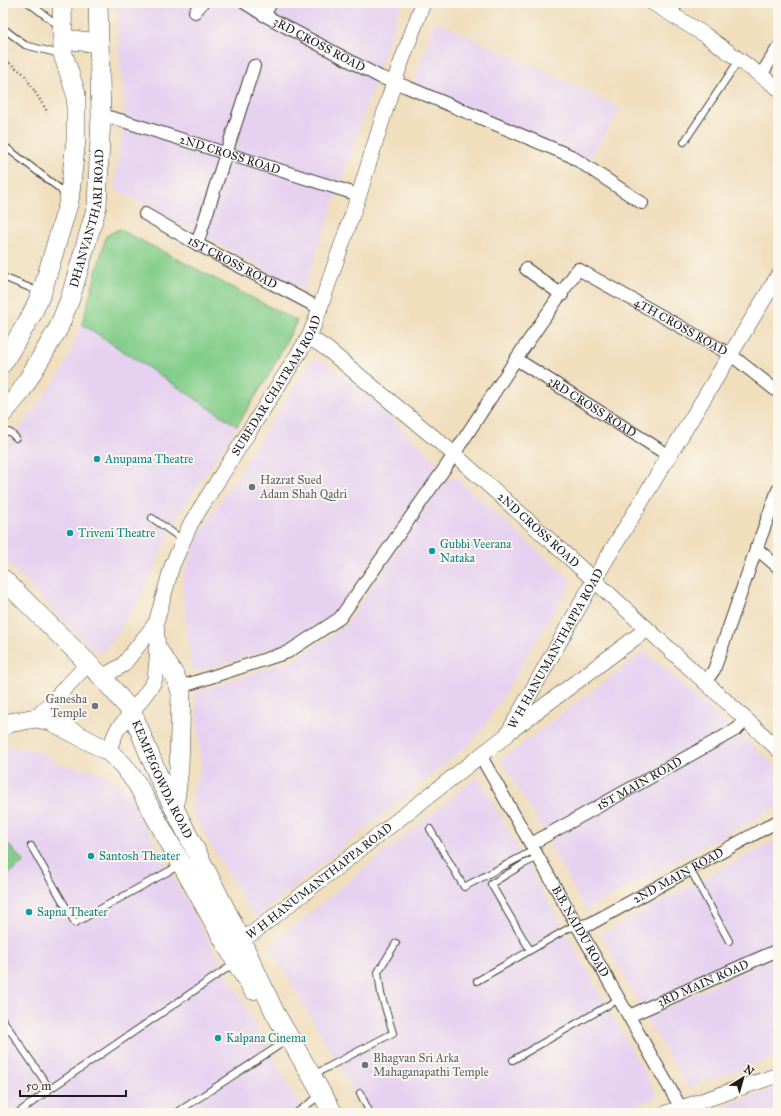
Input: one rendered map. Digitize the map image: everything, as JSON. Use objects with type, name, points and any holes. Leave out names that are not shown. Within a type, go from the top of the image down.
[{"type":"main road","name":"DHANVANTHARI ROAD","points":[[3,363],[31,316],[42,292],[68,201],[76,140],[76,94],[63,40],[62,3]]},
{"type":"main road","name":"DHANVANTHARI ROAD","points":[[3,413],[20,393],[58,329],[70,299],[96,206],[101,115],[98,3]]},
{"type":"main road","points":[[63,40],[99,43]]},
{"type":"main road","name":"KEMPEGOWDA ROAD","points":[[3,579],[95,670],[132,712],[160,780],[242,940],[275,1013],[333,1113]]},
{"type":"main road","points":[[158,650],[180,687],[181,693],[178,768],[174,808]]},
{"type":"main road","points":[[3,727],[9,723],[36,718]]},
{"type":"main road","name":"KEMPEGOWDA ROAD","points":[[36,718],[51,721],[108,751],[124,764],[137,784],[236,962],[263,1007],[275,1013]]},
{"type":"street","name":"3RD CROSS ROAD","points":[[246,3],[264,15],[380,77],[571,156],[642,203]]},
{"type":"street","points":[[264,15],[271,3]]},
{"type":"street","name":"SUBEDAR CHATRAM ROAD","points":[[108,751],[117,730],[132,712],[155,679],[158,650],[156,623],[170,572],[183,540],[191,524],[309,337],[359,195],[394,82],[423,3]]},
{"type":"street","points":[[653,3],[674,8],[705,35],[778,88]]},
{"type":"street","points":[[762,75],[778,48]]},
{"type":"street","points":[[197,244],[254,66]]},
{"type":"street","name":"2ND CROSS ROAD","points":[[101,115],[359,195]]},
{"type":"street","name":"1ST CROSS ROAD","points":[[145,214],[197,244],[320,309]]},
{"type":"street","points":[[180,687],[288,652],[340,618],[454,454],[516,359],[562,295],[526,268]]},
{"type":"street","name":"4TH CROSS ROAD","points":[[562,295],[578,269],[731,355],[778,392]]},
{"type":"street","name":"W H HANUMANTHAPPA ROAD","points":[[242,940],[507,735],[594,580],[668,455],[731,355],[778,276]]},
{"type":"street","name":"2ND CROSS ROAD","points":[[309,337],[332,354],[454,454],[778,749]]},
{"type":"street","name":"3RD CROSS ROAD","points":[[516,359],[668,455]]},
{"type":"street","points":[[705,682],[714,670],[756,548],[778,490]]},
{"type":"street","points":[[756,548],[778,567]]},
{"type":"street","points":[[36,718],[95,670],[123,665],[156,623]]},
{"type":"street","points":[[507,735],[647,629]]},
{"type":"street","name":"1ST MAIN ROAD","points":[[535,850],[737,729],[746,720]]},
{"type":"street","name":"B.B. NAIDU ROAD","points":[[480,755],[681,1108]]},
{"type":"street","name":"2ND MAIN ROAD","points":[[578,927],[590,924],[778,821]]},
{"type":"street","name":"3RD MAIN ROAD","points":[[629,1016],[778,950]]},
{"type":"street","points":[[666,1113],[778,1075]]},
{"type":"lane","points":[[29,3],[63,40]]},
{"type":"lane","points":[[3,28],[25,45],[63,40]]},
{"type":"lane","points":[[684,142],[739,60]]},
{"type":"lane","points":[[3,145],[60,189],[68,201]]},
{"type":"lane","points":[[3,277],[42,292]]},
{"type":"lane","points":[[3,430],[11,433],[16,438]]},
{"type":"lane","points":[[152,518],[183,540]]},
{"type":"lane","points":[[430,829],[464,887],[535,850]]},
{"type":"lane","points":[[31,846],[75,923],[182,864]]},
{"type":"lane","points":[[530,950],[491,884],[522,865],[535,850]]},
{"type":"lane","points":[[690,869],[729,941]]},
{"type":"lane","points":[[477,981],[569,928],[578,927]]},
{"type":"lane","points":[[312,1076],[394,1033],[381,994],[378,972],[396,942]]},
{"type":"lane","points":[[18,1113],[236,962]]},
{"type":"lane","points":[[513,1060],[619,999]]},
{"type":"lane","points":[[3,1020],[50,1090]]},
{"type":"lane","points":[[176,1113],[290,1038]]},
{"type":"lane","points":[[360,1093],[370,1113]]},
{"type":"lane","points":[[296,1113],[323,1095]]},
{"type":"path","points":[[3,58],[24,74],[48,113]]},
{"type":"shaded area","points":[[118,3],[402,3],[304,290],[114,188],[125,111],[119,50]]},
{"type":"shaded area","points":[[435,21],[532,65],[621,109],[588,162],[414,84]]},
{"type":"shaded area","points":[[82,324],[237,426],[174,522],[156,565],[138,600],[117,635],[102,653],[91,648],[3,559],[3,449],[14,437],[63,370]]},
{"type":"shaded area","points":[[321,359],[362,392],[438,462],[372,561],[331,616],[284,645],[196,672],[191,662],[183,594],[184,574],[199,535],[311,361]]},
{"type":"shaded area","points":[[455,477],[572,581],[485,726],[471,743],[255,918],[192,813],[194,788],[201,768],[195,693],[293,660],[345,626],[444,481]]},
{"type":"shaded area","points":[[645,651],[732,729],[544,831],[501,760]]},
{"type":"shaded area","points":[[738,732],[778,769],[778,806],[586,910],[548,842]]},
{"type":"shaded area","points":[[3,748],[21,748],[44,754],[60,764],[103,773],[123,786],[304,1113],[3,1113],[3,878],[25,862],[3,838]]},
{"type":"shaded area","points":[[478,776],[658,1097],[614,1113],[366,1113],[270,946]]},
{"type":"shaded area","points":[[778,839],[778,944],[641,1007],[601,934]]},
{"type":"shaded area","points":[[778,955],[778,1056],[688,1088],[645,1017]]},
{"type":"shaded area","points":[[778,1087],[778,1113],[703,1113]]},
{"type":"green space","points":[[119,229],[297,321],[270,373],[237,426],[82,324],[106,236]]},
{"type":"green space","points":[[3,838],[25,862],[3,878]]},
{"type":"place","name":"Anupama Theatre","points":[[97,459]]},
{"type":"place","name":"Hazrat Sued Adam Shah Qadri","points":[[252,487]]},
{"type":"place","name":"Triveni Theatre","points":[[70,533]]},
{"type":"place","name":"Gubbi Veerana Nataka","points":[[432,551]]},
{"type":"place","name":"Ganesha Temple","points":[[95,706]]},
{"type":"place","name":"Santosh Theater","points":[[91,856]]},
{"type":"place","name":"Sapna Theater","points":[[29,912]]},
{"type":"place","name":"Kalpana Cinema","points":[[218,1038]]},
{"type":"place","name":"Bhagvan Sri Arka Mahaganapathi Temple","points":[[365,1065]]}]
